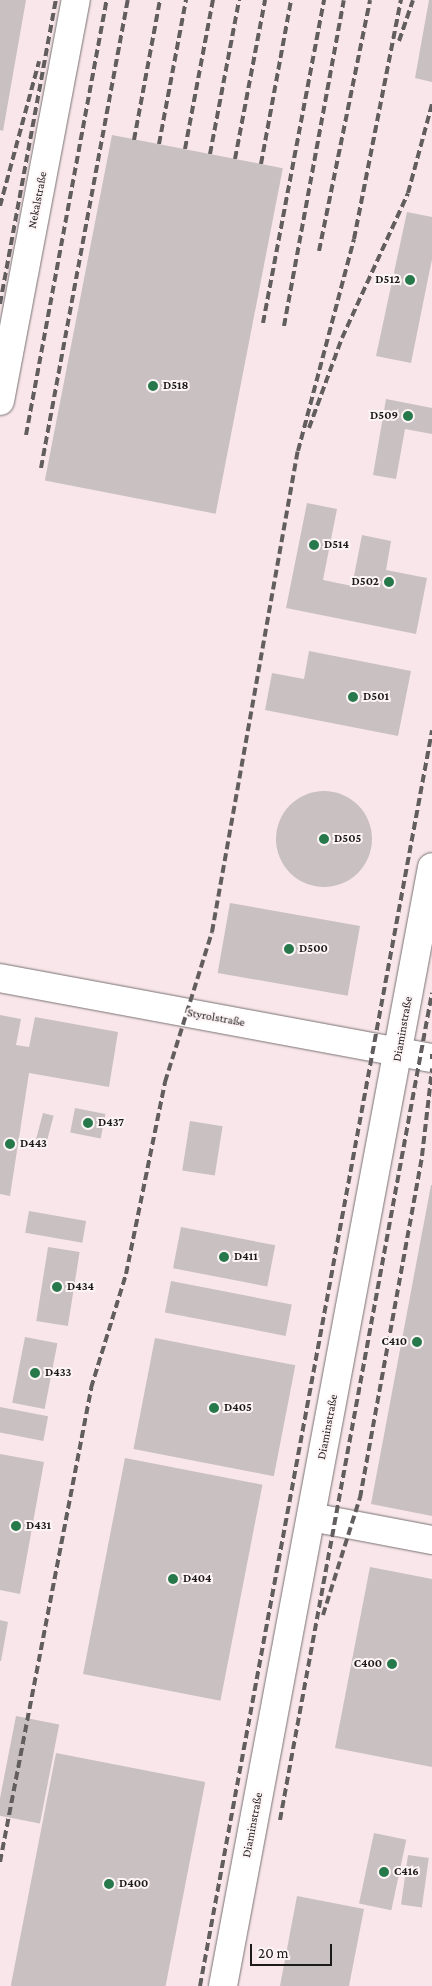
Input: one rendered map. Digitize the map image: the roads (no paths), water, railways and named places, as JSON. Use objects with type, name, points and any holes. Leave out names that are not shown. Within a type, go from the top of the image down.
[{"type":"street","name":"Nekalstraße","points":[[0,401],[76,0]]},
{"type":"street","name":"Diaminstraße","points":[[222,1986],[432,867]]},
{"type":"street","name":"Styrolstraße","points":[[0,978],[432,1058]]},
{"type":"street","points":[[311,1517],[432,1540]]},
{"type":"railway","points":[[0,304],[56,0]]},
{"type":"railway","points":[[26,435],[107,0]]},
{"type":"railway","points":[[41,468],[128,0]]},
{"type":"railway","points":[[134,140],[160,0]]},
{"type":"railway","points":[[159,144],[186,0]]},
{"type":"railway","points":[[185,149],[213,0]]},
{"type":"railway","points":[[210,154],[239,0]]},
{"type":"railway","points":[[235,159],[265,0]]},
{"type":"railway","points":[[261,164],[291,0]]},
{"type":"railway","points":[[263,323],[324,0]]},
{"type":"railway","points":[[284,326],[344,0]]},
{"type":"railway","points":[[319,251],[370,0]]},
{"type":"railway","points":[[0,1862],[91,1388],[126,1274],[165,1082],[212,932],[298,451],[354,239],[401,0]]},
{"type":"railway","points":[[399,41],[413,0]]},
{"type":"railway","points":[[0,206],[39,61]]},
{"type":"railway","points":[[309,428],[342,338],[408,193],[432,104]]},
{"type":"railway","points":[[200,1986],[432,730]]},
{"type":"railway","points":[[280,1820],[432,993]]},
{"type":"railway","points":[[432,1054],[432,1059]]},
{"type":"railway","points":[[323,1615],[360,1498],[422,1156],[432,1069]]},
{"type":"place","name":"D512","points":[[410,280]]},
{"type":"place","name":"D518","points":[[153,386]]},
{"type":"place","name":"D509","points":[[408,416]]},
{"type":"place","name":"D514","points":[[314,545]]},
{"type":"place","name":"D502","points":[[389,582]]},
{"type":"place","name":"D501","points":[[353,697]]},
{"type":"place","name":"D505","points":[[324,839]]},
{"type":"place","name":"D500","points":[[289,949]]},
{"type":"place","name":"D437","points":[[88,1123]]},
{"type":"place","name":"D443","points":[[10,1144]]},
{"type":"place","name":"D411","points":[[224,1257]]},
{"type":"place","name":"D434","points":[[57,1287]]},
{"type":"place","name":"C410","points":[[417,1342]]},
{"type":"place","name":"D433","points":[[35,1373]]},
{"type":"place","name":"D405","points":[[214,1408]]},
{"type":"place","name":"D431","points":[[16,1526]]},
{"type":"place","name":"D404","points":[[173,1579]]},
{"type":"place","name":"C400","points":[[392,1664]]},
{"type":"place","name":"C416","points":[[384,1872]]},
{"type":"place","name":"D400","points":[[109,1884]]}]
